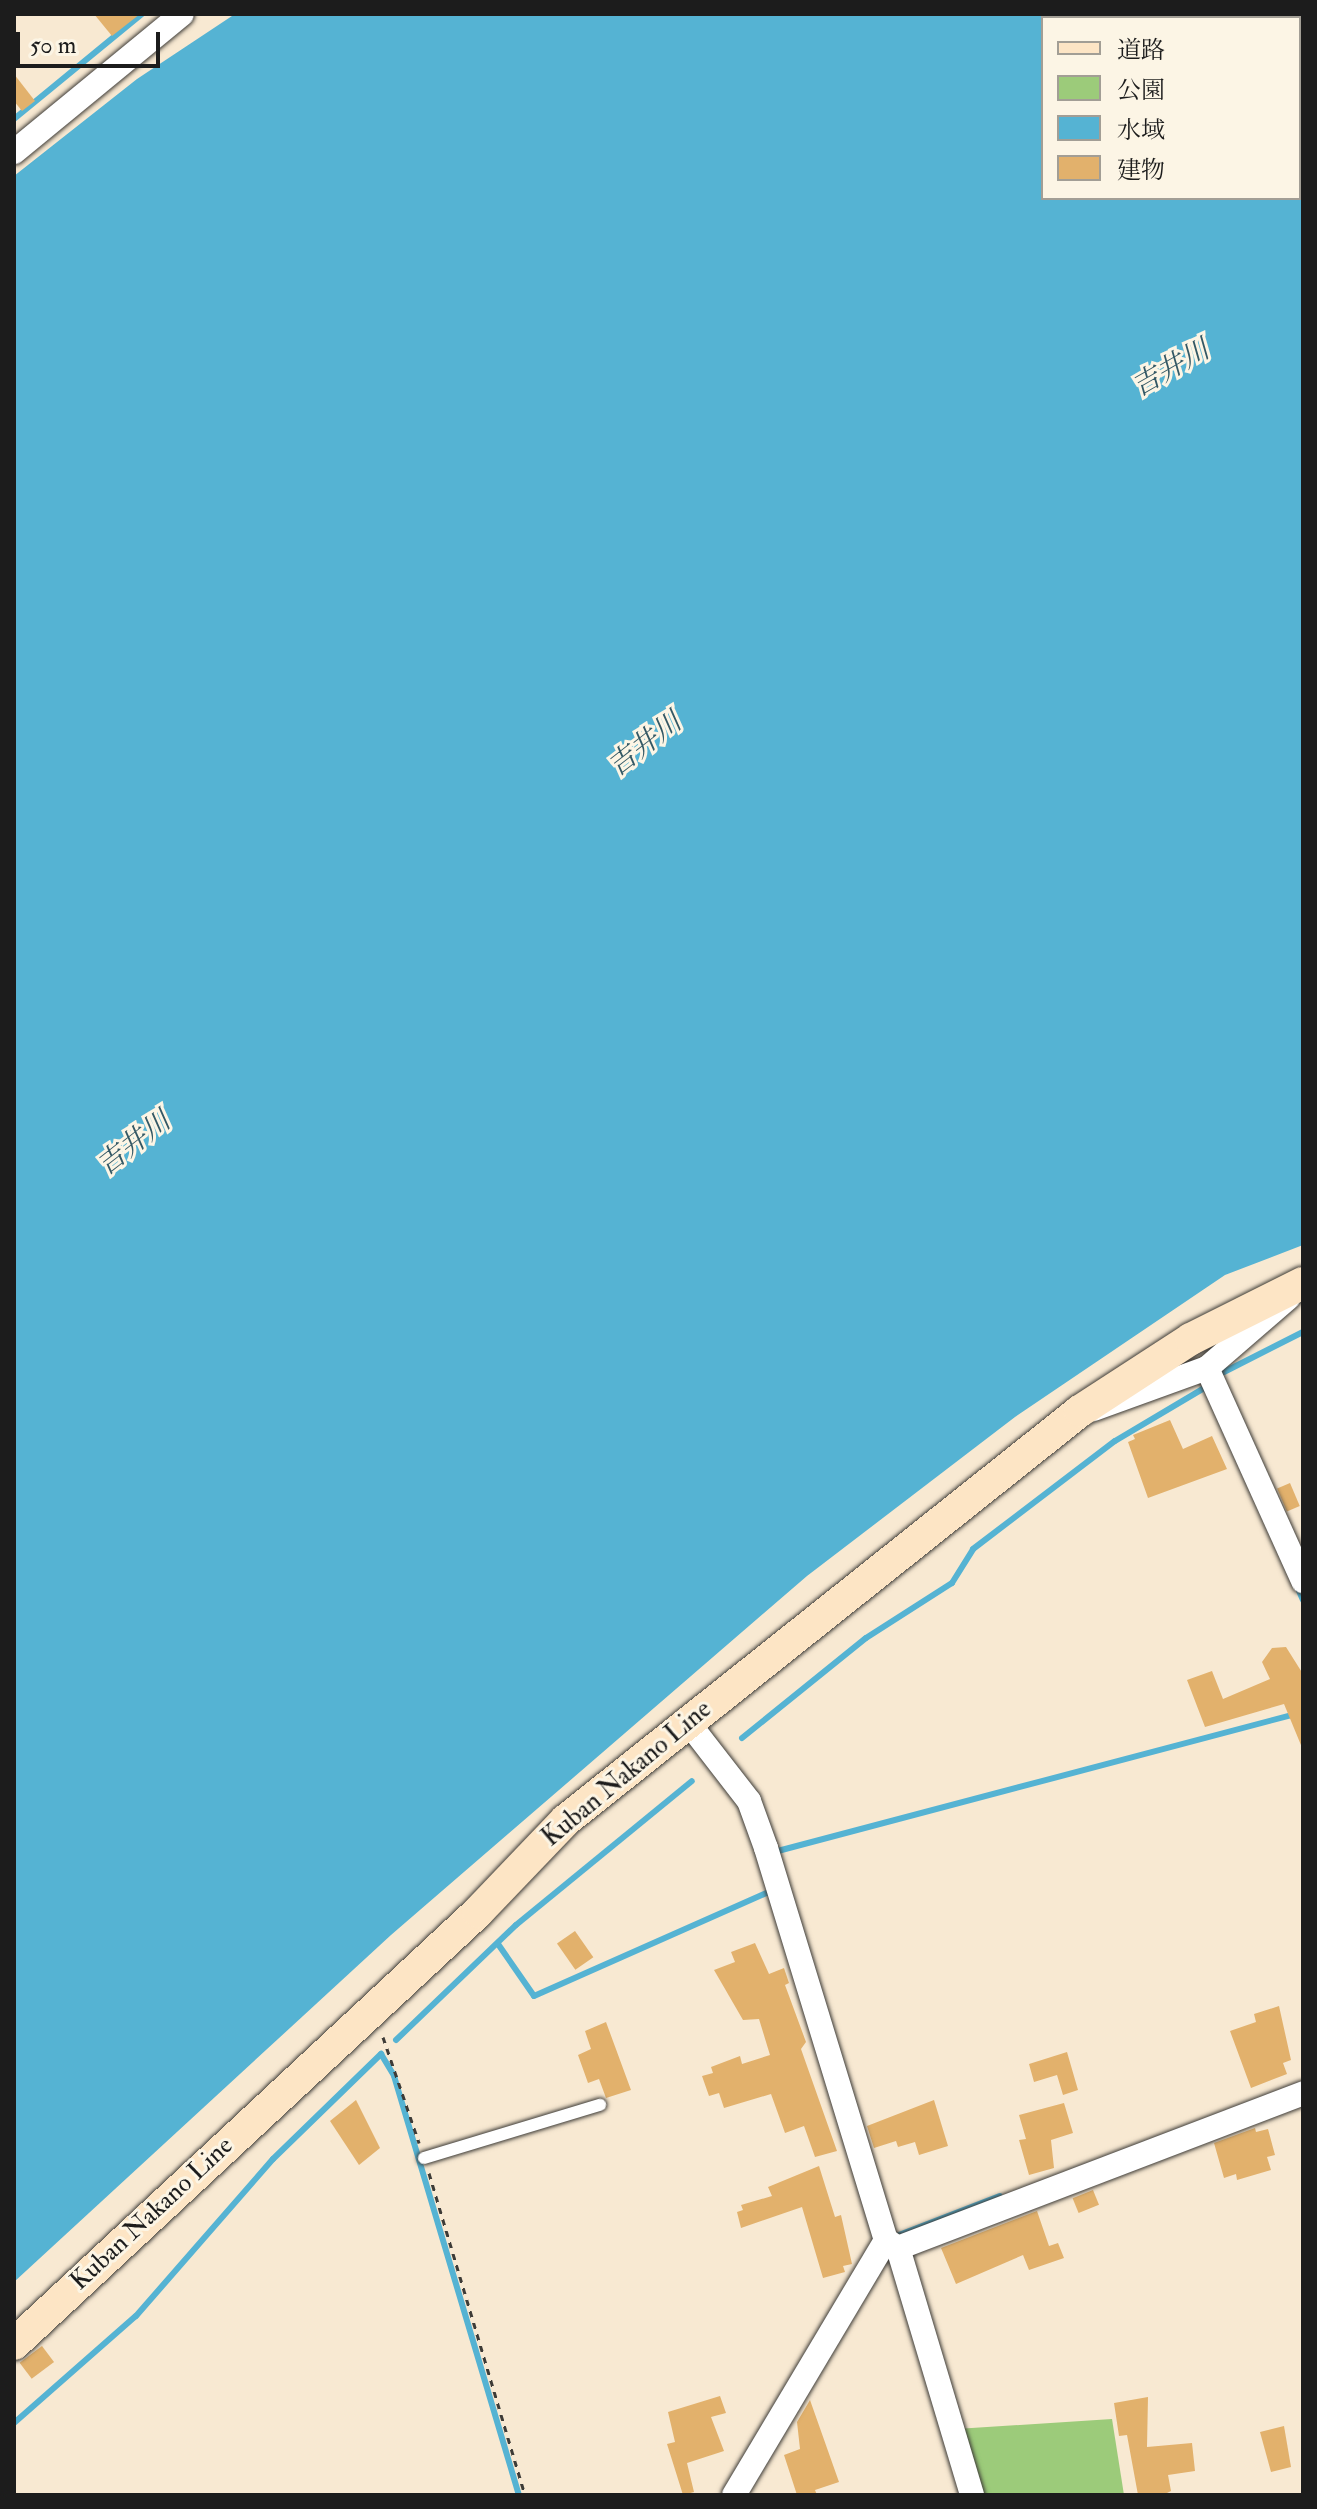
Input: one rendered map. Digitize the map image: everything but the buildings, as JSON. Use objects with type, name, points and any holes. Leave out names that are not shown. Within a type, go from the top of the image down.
[{"type":"main road","name":"Kuban Nakano Line","points":[[14,2344],[478,1912],[566,1820],[1080,1411],[1191,1339],[1301,1284]]},
{"type":"street","points":[[14,152],[182,14]]},
{"type":"street","points":[[1080,1411],[1116,1405],[1207,1368],[1301,1284]]},
{"type":"street","points":[[1207,1368],[1303,1581]]},
{"type":"street","points":[[687,1721],[749,1801],[972,2495]]},
{"type":"street","points":[[734,2495],[892,2244],[1303,2093]]},
{"type":"lane","points":[[424,2158],[600,2105]]},
{"type":"path","points":[[383,2033],[424,2158],[525,2495]]},
{"type":"green space","points":[[1112,2419],[1124,2495],[976,2495],[956,2429]]},
{"type":"water","name":"吉井川","points":[[235,14],[1303,14],[1303,1245],[1225,1275],[1015,1417],[807,1576],[391,1935],[14,2282],[14,176],[137,79]]},
{"type":"waterway","points":[[14,119],[142,14]]},
{"type":"waterway","points":[[1224,1372],[1303,1332]]},
{"type":"waterway","points":[[742,1738],[866,1638],[952,1583],[973,1549],[1115,1441],[1206,1387]]},
{"type":"waterway","points":[[1297,1586],[1303,1600]]},
{"type":"waterway","points":[[774,1852],[1303,1712]]},
{"type":"waterway","points":[[396,2040],[516,1925],[692,1781]]},
{"type":"waterway","points":[[498,1944],[534,1996],[771,1891]]},
{"type":"waterway","points":[[14,2423],[136,2316],[273,2159],[381,2054],[394,2076],[519,2495]]},
{"type":"waterway","points":[[899,2235],[1000,2196]]}]
